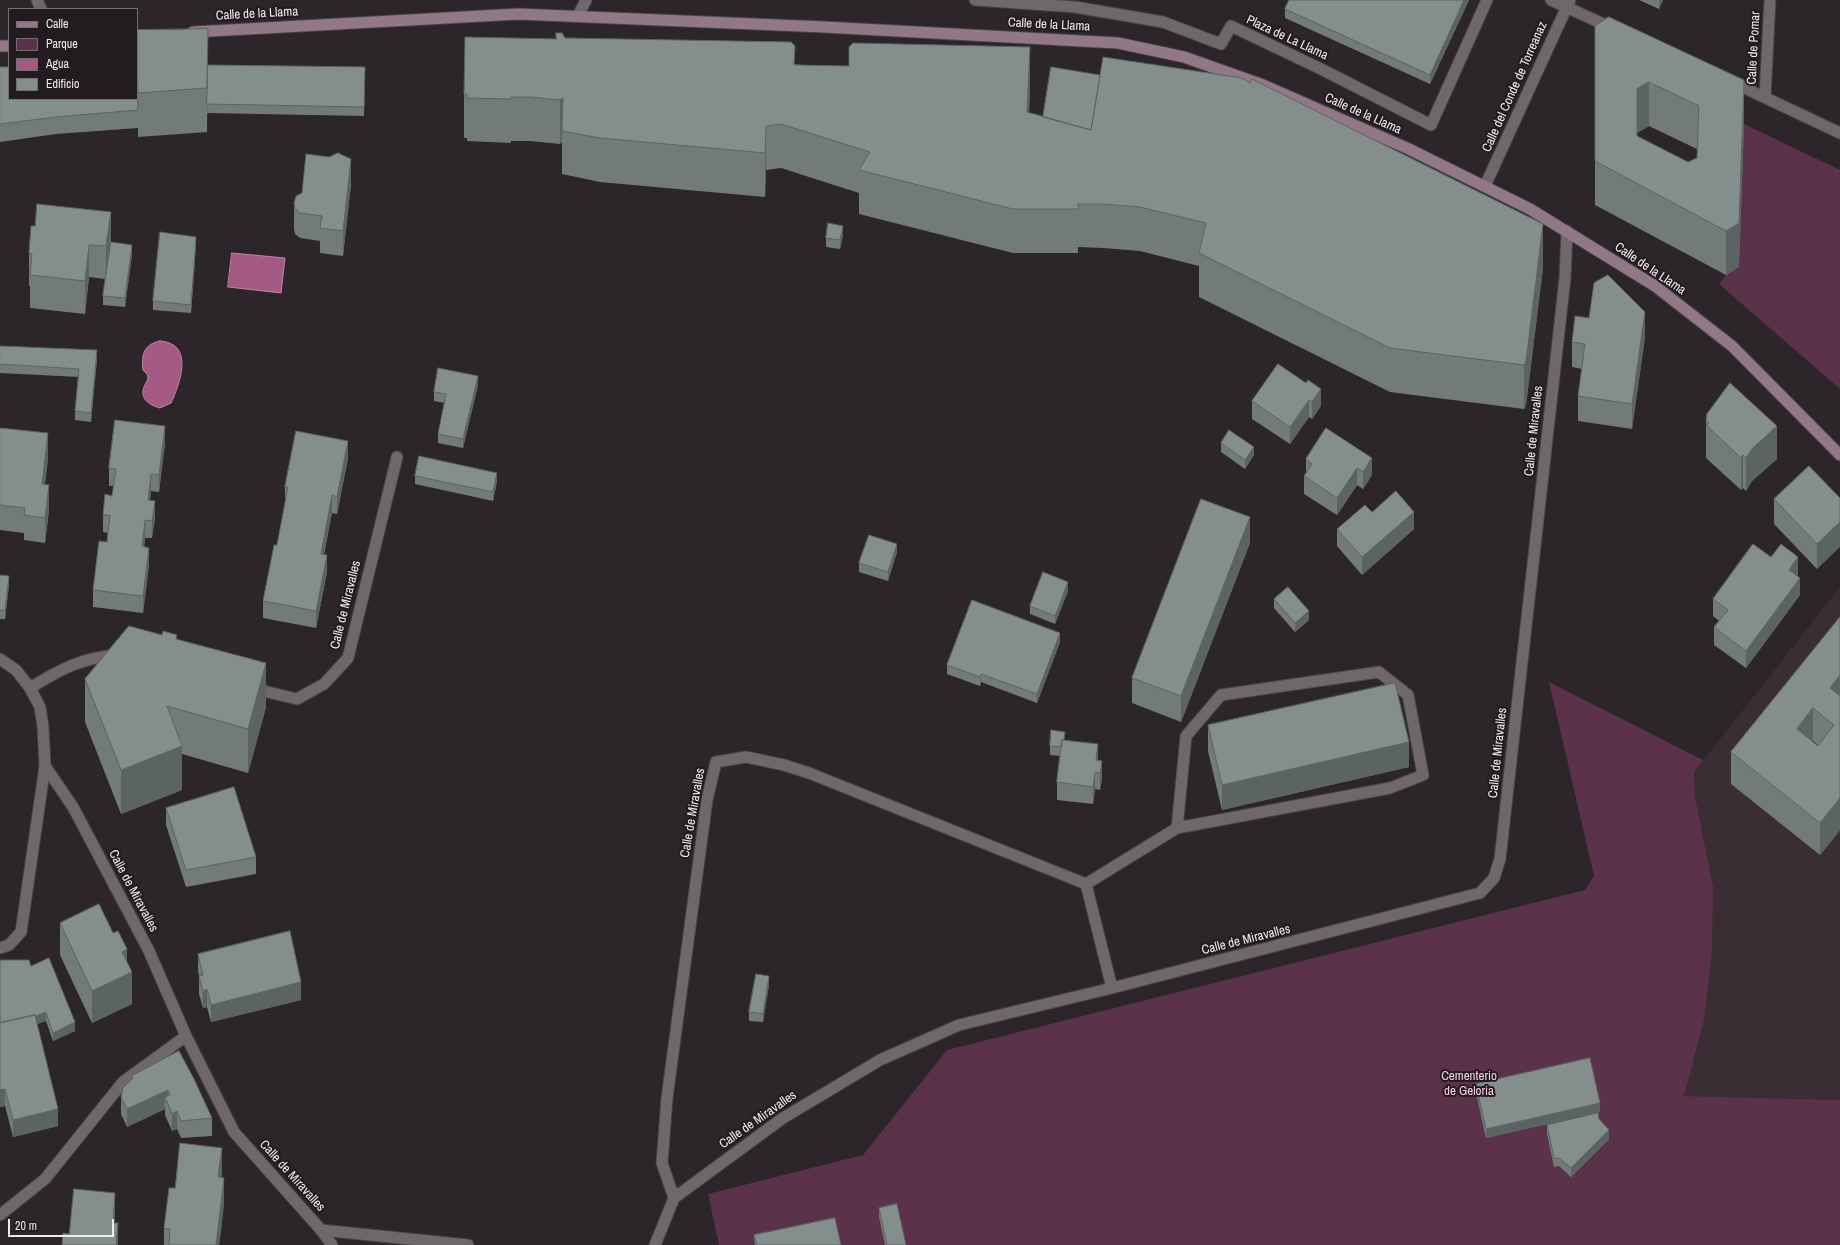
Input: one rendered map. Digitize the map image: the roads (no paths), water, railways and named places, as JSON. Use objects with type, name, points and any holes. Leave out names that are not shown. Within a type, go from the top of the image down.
[{"type":"main road","name":"Calle de la Llama","points":[[185,32],[518,14],[1118,43],[1184,57],[1263,85],[1409,149],[1530,209],[1655,286],[1732,346],[1840,454]]},
{"type":"street","points":[[578,16],[586,0]]},
{"type":"street","name":"Plaza de La Llama","points":[[975,0],[1075,7],[1163,22],[1221,44],[1231,26],[1321,69],[1431,125],[1487,0]]},
{"type":"street","points":[[1551,0],[1568,4],[1624,34]]},
{"type":"street","name":"Calle de Pomar","points":[[1766,97],[1770,0]]},
{"type":"street","name":"Calle del Conde de Torreanaz","points":[[1485,186],[1568,4]]},
{"type":"street","points":[[1723,78],[1840,133]]},
{"type":"street","name":"Calle de Miravalles","points":[[1086,884],[809,773],[784,765],[746,757],[716,762],[707,800],[667,1098],[662,1163],[674,1198],[783,1118],[880,1060],[959,1025],[1112,988],[1480,893],[1494,878],[1500,859],[1562,310],[1565,278],[1566,231]]},
{"type":"street","name":"Calle de Miravalles","points":[[244,686],[297,698],[324,684],[348,658],[397,457]]},
{"type":"street","points":[[30,688],[56,672],[82,662],[106,656],[130,657]]},
{"type":"street","points":[[0,659],[16,670],[30,688],[40,707],[43,727],[44,766],[21,932],[9,945],[0,948]]},
{"type":"street","points":[[1112,988],[1086,884],[1177,828],[1390,788],[1423,775],[1408,695],[1379,672],[1221,695],[1186,736],[1177,828]]},
{"type":"street","name":"Calle de Miravalles","points":[[44,766],[73,807],[149,951],[186,1036],[234,1132],[321,1230],[332,1245]]},
{"type":"street","points":[[0,1215],[45,1179],[123,1082],[186,1036]]},
{"type":"street","points":[[655,1245],[674,1198]]},
{"type":"street","name":"Calle de Miravalles","points":[[321,1230],[468,1245]]},
{"type":"water","points":[[232,253],[285,258],[281,293],[228,287]]},
{"type":"water","points":[[160,341],[171,343],[178,349],[181,356],[182,366],[181,376],[171,403],[160,408],[153,406],[144,398],[143,391],[148,378],[142,365],[143,355],[147,348],[155,342]]},
{"type":"park label","name":"Cementerio de Geloria","points":[[1469,1084]]}]
